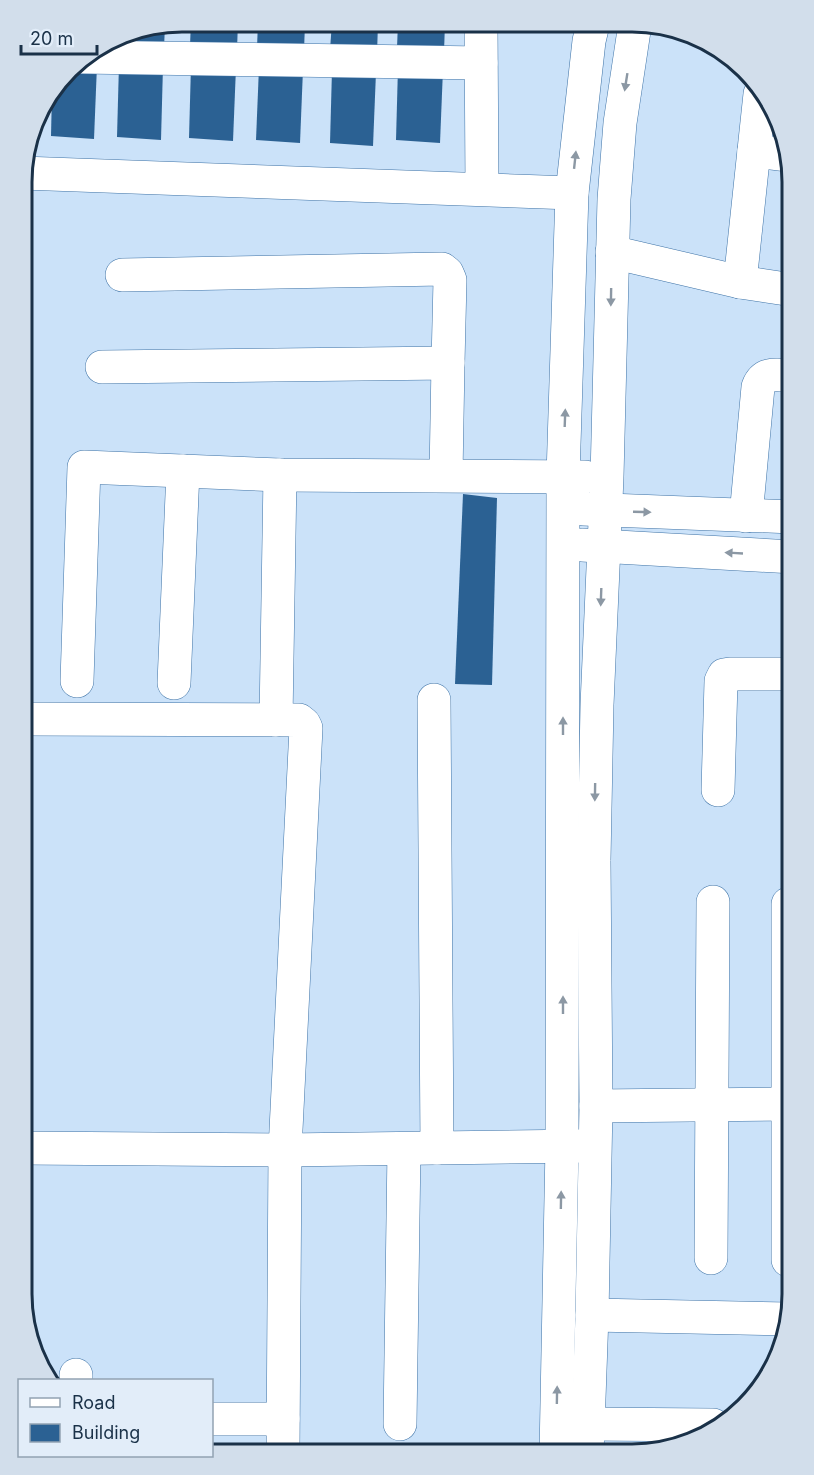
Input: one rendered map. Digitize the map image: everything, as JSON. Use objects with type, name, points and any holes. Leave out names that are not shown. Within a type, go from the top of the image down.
[{"type":"street","points":[[481,32],[482,189]]},
{"type":"street","points":[[556,1444],[562,1146],[563,492],[572,193],[591,32]]},
{"type":"street","points":[[634,32],[620,123],[612,252],[594,861],[596,1106],[588,1439],[702,1426]]},
{"type":"street","points":[[98,57],[481,63]]},
{"type":"street","points":[[740,282],[759,102]]},
{"type":"street","points":[[754,151],[780,154]]},
{"type":"street","points":[[32,173],[572,193]]},
{"type":"street","points":[[612,252],[740,282],[782,288]]},
{"type":"street","points":[[122,275],[442,269],[450,280],[446,475]]},
{"type":"street","points":[[102,367],[448,363]]},
{"type":"street","points":[[746,516],[758,387],[761,379],[766,376],[782,375]]},
{"type":"street","points":[[77,681],[84,467],[280,475],[446,475],[563,492],[605,510],[782,517]]},
{"type":"street","points":[[174,683],[183,471]]},
{"type":"street","points":[[276,720],[280,475]]},
{"type":"street","points":[[563,492],[607,477]]},
{"type":"street","points":[[563,545],[782,556]]},
{"type":"street","points":[[718,790],[721,681],[724,675],[782,674]]},
{"type":"street","points":[[434,700],[436,1148]]},
{"type":"street","points":[[32,719],[299,720],[306,728],[285,1150],[283,1444]]},
{"type":"street","points":[[711,1258],[713,902]]},
{"type":"street","points":[[596,1106],[782,1104]]},
{"type":"street","points":[[32,1148],[285,1150],[595,1146]]},
{"type":"street","points":[[400,1424],[404,1149]]},
{"type":"street","points":[[592,1315],[780,1319]]},
{"type":"street","points":[[213,1419],[283,1419]]},
{"type":"building","points":[[191,32],[238,32],[237,50],[190,46]]},
{"type":"building","points":[[258,32],[305,32],[304,52],[257,48]]},
{"type":"building","points":[[331,32],[378,32],[377,55],[330,50]]},
{"type":"building","points":[[398,32],[445,32],[444,52],[397,48]]},
{"type":"building","points":[[165,33],[164,49],[120,45],[152,34]]},
{"type":"building","points":[[119,64],[163,66],[161,140],[117,137]]},
{"type":"building","points":[[88,65],[97,65],[94,139],[51,136],[52,108],[57,98],[83,69]]},
{"type":"building","points":[[191,65],[236,67],[233,141],[189,138]]},
{"type":"building","points":[[259,67],[303,69],[300,143],[256,140]]},
{"type":"building","points":[[398,67],[443,69],[440,143],[396,140]]},
{"type":"building","points":[[332,70],[376,72],[373,146],[330,143]]},
{"type":"building","points":[[463,494],[497,498],[492,685],[455,684]]}]
